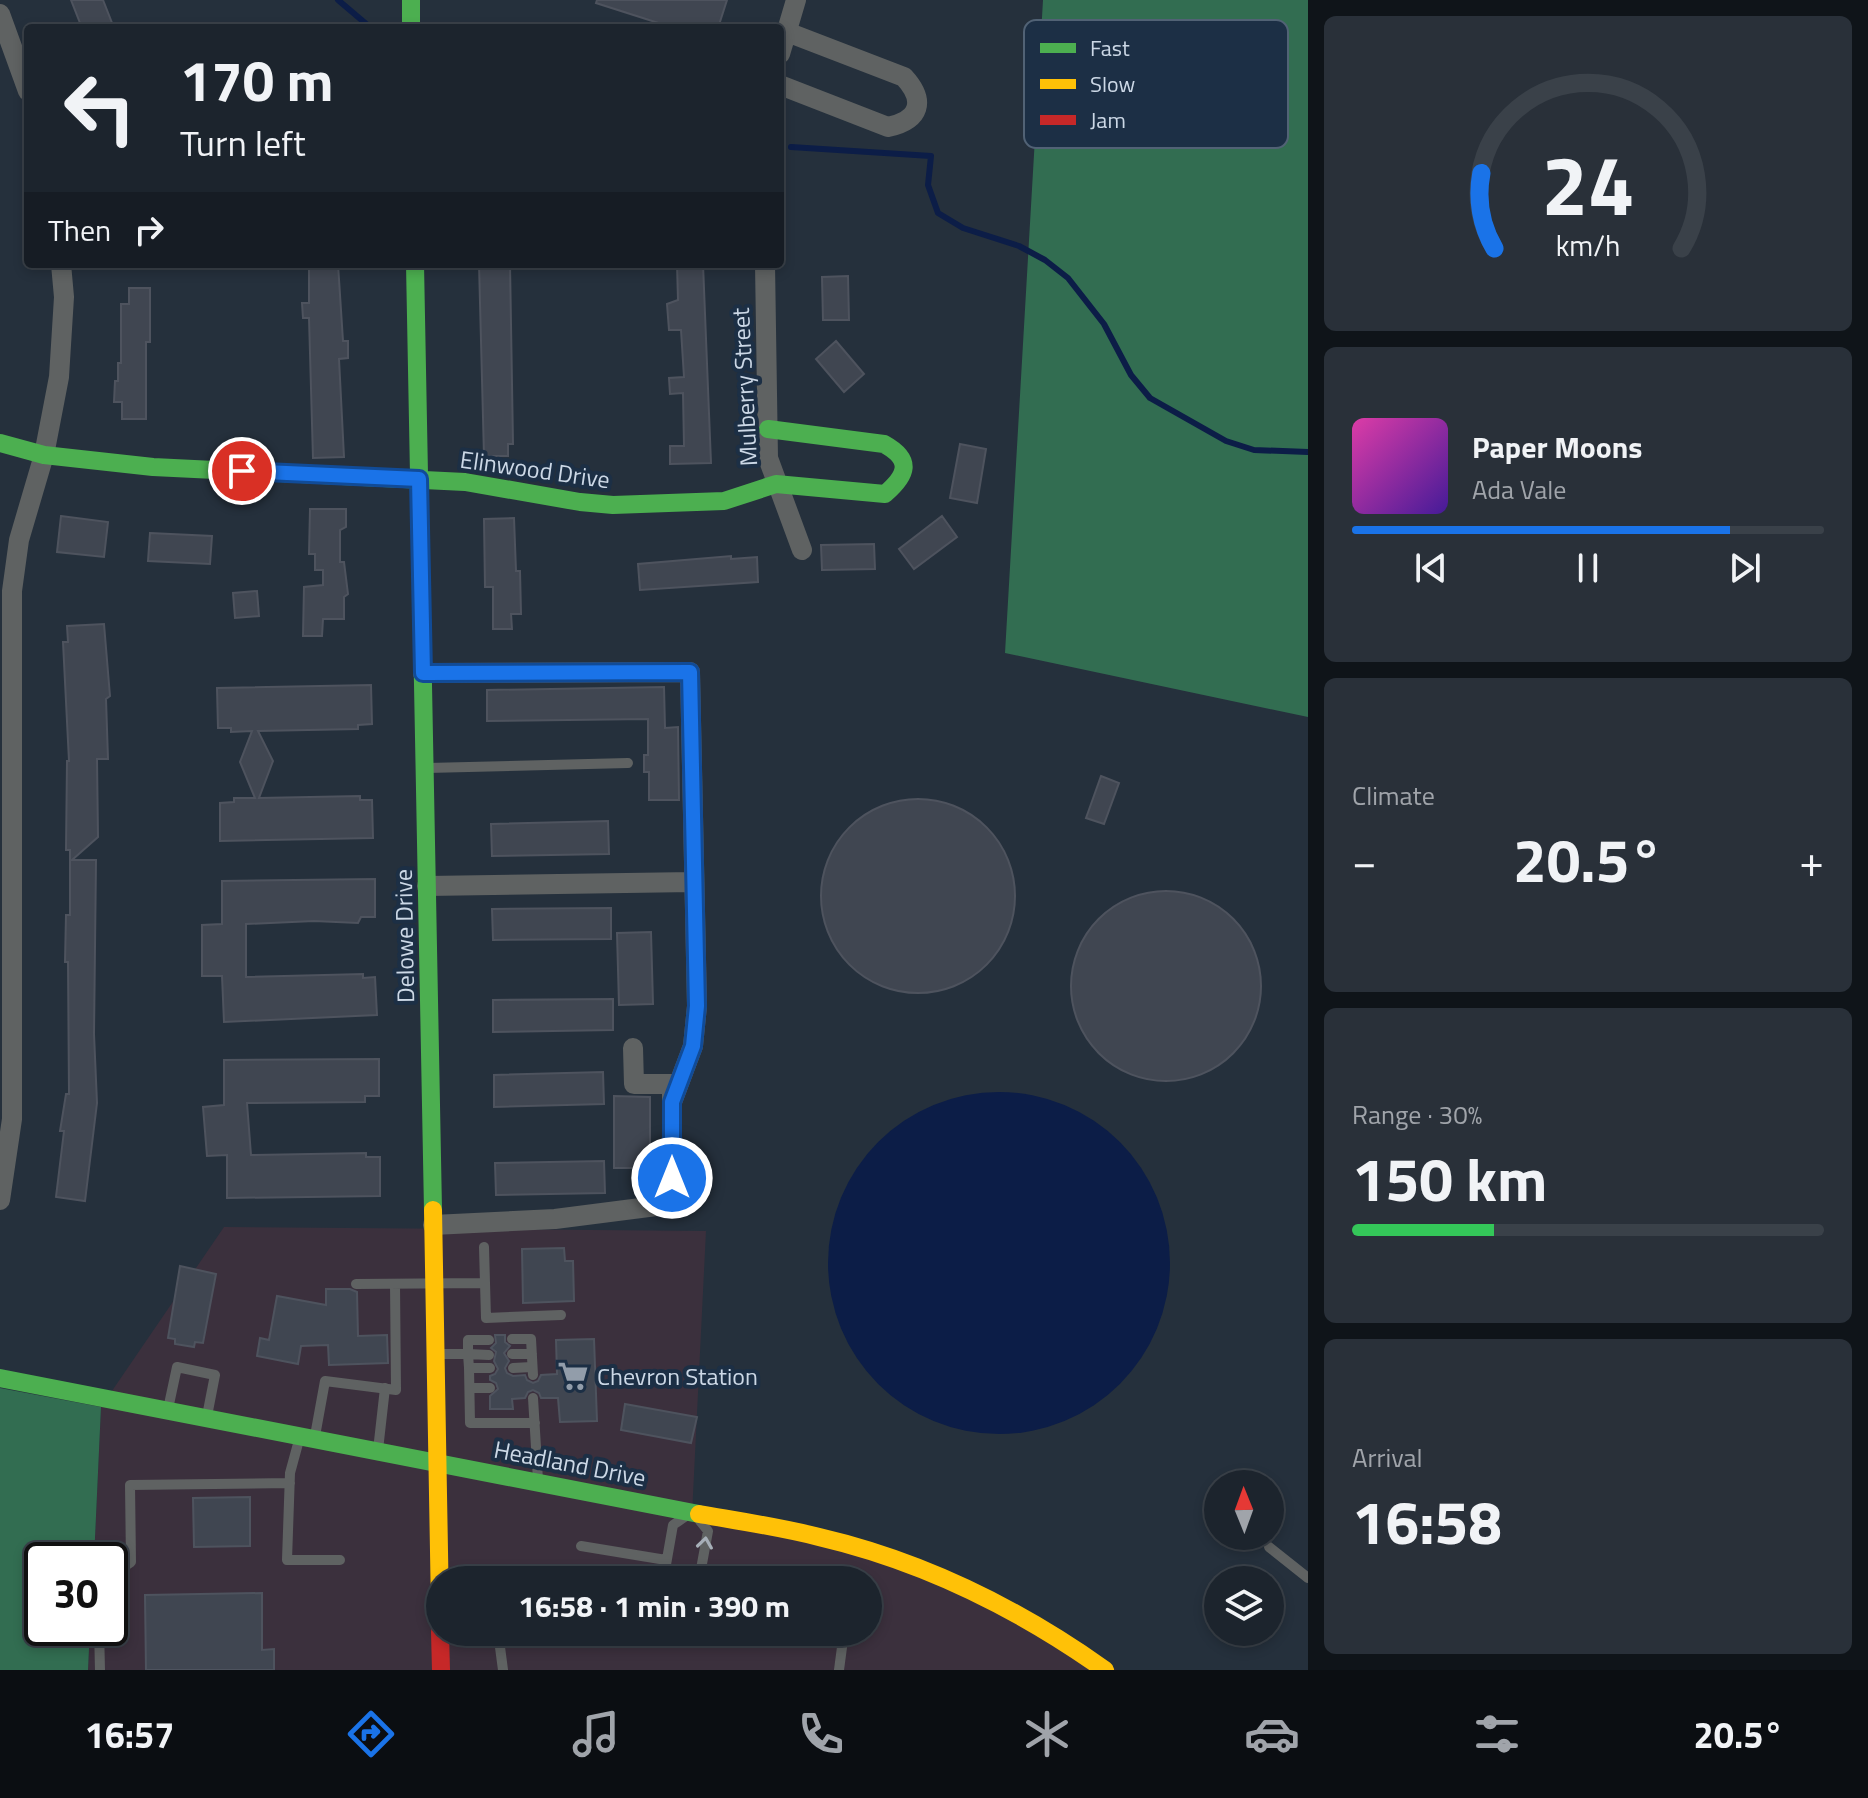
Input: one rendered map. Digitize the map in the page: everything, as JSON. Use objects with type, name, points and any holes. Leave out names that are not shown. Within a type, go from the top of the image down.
[{"type":"street","points":[[411,0],[411,24]]},
{"type":"street","points":[[784,41],[796,0]]},
{"type":"street","points":[[0,14],[24,80]]},
{"type":"street","points":[[784,87],[888,127],[906,123],[917,109],[916,91],[904,77],[787,32]]},
{"type":"street","points":[[0,1200],[12,1119],[12,591],[19,540],[44,455],[59,377],[64,297],[61,268]]},
{"type":"street","name":"Delowe Drive","points":[[415,268],[439,1566]]},
{"type":"street","name":"Mulberry Street","points":[[765,268],[768,458],[802,550]]},
{"type":"street","points":[[768,429],[884,444],[893,448],[902,459],[904,470],[900,482],[885,494],[776,484]]},
{"type":"street","name":"Elinwood Drive","points":[[0,443],[44,455],[153,467],[465,482],[613,505],[724,501],[776,484]]},
{"type":"street","points":[[423,673],[690,672],[697,1006],[693,1046],[672,1102]]},
{"type":"street","points":[[427,886],[693,882]]},
{"type":"street","points":[[433,1225],[555,1219],[672,1204],[672,1084],[634,1084],[633,1048]]},
{"type":"street","name":"Headland Drive","points":[[0,1378],[820,1537],[920,1569],[1001,1606],[1105,1670]]},
{"type":"street","points":[[440,1646],[441,1670]]},
{"type":"lane","points":[[425,768],[628,763]]},
{"type":"lane","points":[[484,1247],[486,1318],[561,1315]]},
{"type":"lane","points":[[356,1284],[485,1283]]},
{"type":"lane","points":[[340,1560],[287,1560],[290,1473],[308,1437],[325,1381],[396,1390],[395,1284]]},
{"type":"lane","points":[[512,1339],[531,1339],[532,1354],[532,1371],[513,1368]]},
{"type":"lane","points":[[489,1340],[468,1340],[470,1423],[535,1423]]},
{"type":"lane","points":[[436,1354],[489,1355]]},
{"type":"lane","points":[[512,1354],[532,1354]]},
{"type":"lane","points":[[168,1411],[177,1367],[215,1375],[207,1418]]},
{"type":"lane","points":[[469,1368],[490,1368]]},
{"type":"lane","points":[[378,1450],[385,1388]]},
{"type":"lane","points":[[470,1388],[490,1388]]},
{"type":"lane","points":[[533,1398],[539,1482]]},
{"type":"lane","points":[[128,1564],[131,1562],[130,1485],[290,1483]]},
{"type":"lane","points":[[665,1566],[673,1525],[692,1511],[708,1531],[702,1566]]},
{"type":"lane","points":[[581,1546],[666,1560]]},
{"type":"lane","points":[[1273,1550],[1308,1578]]},
{"type":"lane","points":[[99,1646],[100,1670]]},
{"type":"lane","points":[[500,1646],[503,1670]]},
{"type":"lane","points":[[839,1670],[842,1646]]},
{"type":"shaded area","points":[[224,1227],[706,1231],[692,1515],[892,1551],[1117,1670],[88,1670],[89,1646],[128,1646],[128,1542],[95,1542],[101,1407]]},
{"type":"green space","points":[[1043,0],[1308,0],[1308,717],[1005,653],[1034,148],[1288,148],[1288,20],[1042,20]]},
{"type":"green space","points":[[0,1388],[101,1407],[95,1542],[24,1542],[24,1646],[89,1646],[88,1670],[0,1670]]},
{"type":"water","points":[[999,1092],[1032,1095],[1065,1105],[1094,1121],[1120,1142],[1141,1168],[1157,1197],[1167,1230],[1170,1263],[1167,1296],[1157,1329],[1141,1358],[1120,1384],[1094,1405],[1065,1421],[1032,1431],[999,1434],[966,1431],[933,1421],[904,1405],[878,1384],[857,1358],[841,1329],[831,1296],[828,1263],[831,1230],[841,1197],[857,1168],[878,1142],[904,1121],[933,1105],[966,1095]]},
{"type":"building","points":[[71,0],[103,0],[112,24],[80,24]]},
{"type":"building","points":[[597,0],[727,0],[719,24],[662,24],[596,3]]},
{"type":"building","points":[[309,268],[338,268],[343,341],[348,341],[348,358],[339,359],[344,457],[313,458],[309,318],[303,318],[302,303],[309,303]]},
{"type":"building","points":[[479,268],[510,268],[513,444],[508,444],[508,456],[484,456]]},
{"type":"building","points":[[677,268],[703,268],[711,463],[670,464],[670,446],[684,446],[683,393],[670,394],[669,378],[684,377],[681,330],[669,330],[667,304],[678,300]]},
{"type":"building","points":[[848,276],[849,320],[823,320],[822,277]]},
{"type":"building","points":[[129,288],[150,288],[146,419],[122,419],[122,402],[114,402],[118,363],[121,363],[121,304],[129,304]]},
{"type":"building","points":[[836,341],[864,374],[844,392],[816,359]]},
{"type":"building","points":[[960,444],[986,449],[977,503],[950,498]]},
{"type":"building","points":[[310,509],[346,509],[346,527],[340,530],[340,562],[344,562],[348,594],[344,597],[344,619],[323,619],[322,636],[303,636],[304,587],[323,585],[323,570],[315,570],[315,554],[309,554]]},
{"type":"building","points":[[61,516],[108,522],[104,557],[57,552]]},
{"type":"building","points":[[942,516],[957,537],[914,569],[899,549]]},
{"type":"building","points":[[514,518],[521,614],[511,614],[512,629],[493,629],[493,587],[485,587],[484,519]]},
{"type":"building","points":[[150,533],[212,536],[210,564],[148,561]]},
{"type":"building","points":[[874,544],[875,569],[822,570],[821,545]]},
{"type":"building","points":[[731,556],[731,559],[757,557],[758,582],[640,590],[638,564]]},
{"type":"building","points":[[257,591],[259,616],[235,618],[233,593]]},
{"type":"building","points":[[104,624],[110,696],[106,699],[108,759],[97,759],[98,837],[72,860],[96,860],[94,1034],[97,1103],[85,1201],[56,1197],[64,1131],[60,1131],[66,1094],[69,1094],[68,962],[65,962],[66,915],[70,915],[70,850],[66,850],[69,761],[63,642],[68,642],[67,626]]},
{"type":"building","points":[[371,685],[372,724],[358,725],[358,729],[258,731],[273,761],[259,798],[360,796],[360,800],[372,800],[373,838],[220,841],[220,803],[234,802],[234,798],[255,798],[240,762],[252,731],[231,732],[231,728],[218,728],[217,688]]},
{"type":"building","points":[[664,687],[665,728],[678,727],[679,800],[649,800],[649,772],[644,772],[644,755],[648,755],[648,719],[487,721],[487,690]]},
{"type":"building","points":[[1101,776],[1119,783],[1104,824],[1086,818]]},
{"type":"building","points":[[918,799],[955,807],[986,828],[1007,859],[1015,896],[1007,933],[986,964],[955,985],[918,993],[881,985],[850,964],[829,933],[821,896],[829,859],[850,828],[881,807]]},
{"type":"building","points":[[608,821],[609,854],[492,856],[491,824]]},
{"type":"building","points":[[375,879],[375,917],[361,917],[358,923],[246,924],[246,977],[363,974],[363,978],[375,977],[377,1015],[224,1022],[222,976],[202,976],[202,925],[222,924],[222,881]]},
{"type":"building","points":[[1166,891],[1202,898],[1233,919],[1254,950],[1261,986],[1254,1022],[1233,1053],[1202,1074],[1166,1081],[1130,1074],[1099,1053],[1078,1022],[1071,986],[1078,950],[1099,919],[1130,898]]},
{"type":"building","points":[[611,908],[611,939],[493,940],[492,909]]},
{"type":"building","points":[[651,932],[653,1004],[619,1005],[617,933]]},
{"type":"building","points":[[613,999],[613,1030],[493,1032],[493,1000]]},
{"type":"building","points":[[379,1059],[379,1096],[365,1096],[365,1102],[247,1103],[251,1155],[366,1153],[366,1157],[380,1157],[380,1196],[227,1198],[227,1155],[207,1156],[203,1107],[224,1105],[224,1060]]},
{"type":"building","points":[[603,1072],[604,1104],[494,1107],[494,1075]]},
{"type":"building","points":[[614,1096],[650,1097],[650,1168],[614,1168]]},
{"type":"building","points":[[604,1161],[605,1193],[496,1195],[495,1163]]},
{"type":"building","points":[[564,1248],[565,1261],[573,1261],[574,1301],[523,1303],[522,1249]]},
{"type":"building","points":[[180,1266],[216,1274],[203,1343],[195,1342],[194,1347],[175,1344],[175,1339],[168,1338]]},
{"type":"building","points":[[326,1289],[357,1292],[358,1336],[387,1335],[388,1363],[329,1365],[328,1345],[301,1346],[298,1364],[257,1356],[260,1338],[269,1340],[277,1296],[326,1305]]},
{"type":"building","points":[[495,1335],[505,1335],[505,1342],[510,1346],[504,1353],[509,1361],[505,1368],[507,1373],[525,1375],[533,1383],[541,1375],[557,1374],[556,1340],[594,1339],[597,1421],[560,1422],[558,1398],[541,1398],[533,1390],[525,1398],[512,1399],[513,1409],[490,1409],[490,1396],[498,1389],[496,1383],[490,1380],[498,1369],[494,1361],[496,1352],[491,1348],[496,1343]]},
{"type":"building","points":[[625,1404],[697,1417],[691,1443],[621,1430]]},
{"type":"building","points":[[250,1497],[250,1546],[194,1547],[193,1498]]},
{"type":"building","points":[[262,1593],[262,1650],[274,1649],[274,1670],[146,1670],[145,1595]]},
{"type":"waterway","points":[[338,0],[366,24]]},
{"type":"waterway","points":[[791,147],[931,156],[928,185],[938,213],[963,228],[1019,246],[1045,260],[1068,278],[1104,324],[1131,375],[1150,398],[1226,441],[1254,450],[1308,452]]},
{"type":"traffic: fast","points":[[411,0],[411,24]]},
{"type":"traffic: fast","points":[[415,268],[433,1210]]},
{"type":"traffic: fast","points":[[0,443],[44,455],[153,467],[465,482],[613,505],[724,501],[776,484],[885,494],[904,468],[899,456],[884,444],[768,429]]},
{"type":"traffic: fast","points":[[0,1378],[699,1514]]},
{"type":"traffic: slow","points":[[433,1210],[439,1566]]},
{"type":"traffic: slow","points":[[699,1514],[819,1537],[895,1559],[1004,1607],[1105,1670]]},
{"type":"traffic: jam","points":[[440,1646],[441,1670]]},
{"type":"place","name":"Chevron Station","points":[[573,1376]]},
{"type":"route","points":[[242,471],[419,479],[423,673],[690,672],[697,1006],[693,1046],[672,1102],[672,1178]]}]
